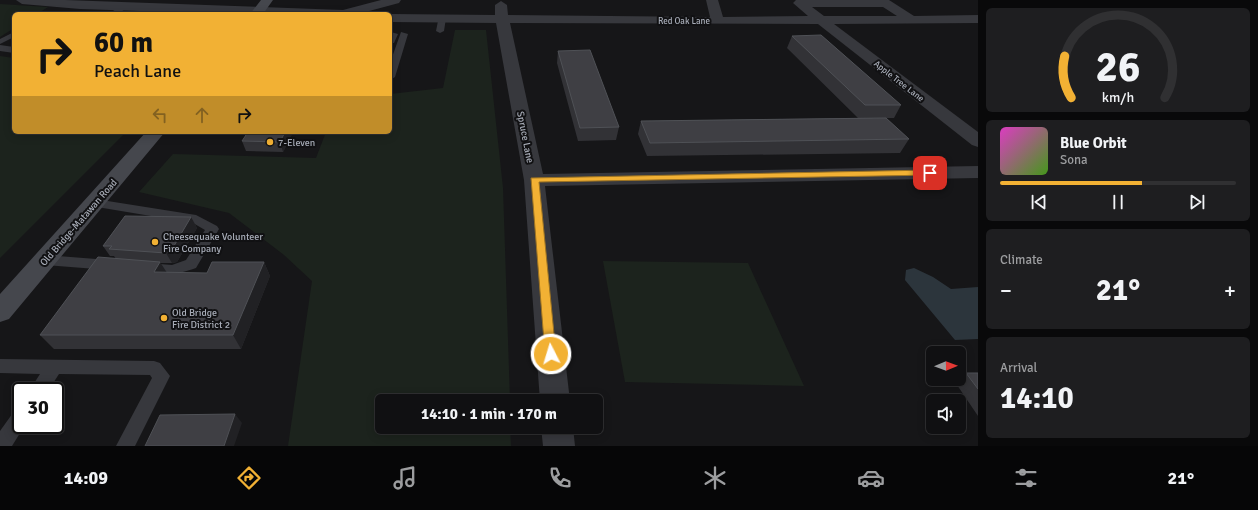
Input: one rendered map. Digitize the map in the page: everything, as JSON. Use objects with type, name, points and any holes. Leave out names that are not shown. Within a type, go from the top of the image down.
[{"type":"main road","points":[[258,12],[267,0]]},
{"type":"main road","name":"Old Bridge-Matawan Road","points":[[0,312],[154,134]]},
{"type":"street","points":[[22,0],[124,7],[154,11],[206,12]]},
{"type":"street","points":[[356,12],[395,0]]},
{"type":"street","points":[[712,0],[718,21]]},
{"type":"street","name":"Apple Tree Lane","points":[[911,19],[886,3],[799,3],[978,141]]},
{"type":"street","points":[[651,6],[663,21]]},
{"type":"street","name":"Red Oak Lane","points":[[392,18],[442,18],[509,12],[663,21],[978,19]]},
{"type":"street","name":"Spruce Lane","points":[[509,12],[534,180],[554,394]]},
{"type":"street","points":[[534,180],[978,172]]},
{"type":"street","points":[[558,434],[559,446]]},
{"type":"lane","points":[[116,12],[124,7]]},
{"type":"lane","points":[[440,31],[442,18]]},
{"type":"lane","points":[[392,71],[404,34]]},
{"type":"lane","points":[[0,42],[12,35]]},
{"type":"lane","points":[[0,48],[12,50]]},
{"type":"lane","points":[[45,260],[172,270],[191,264],[212,229],[196,219],[95,203]]},
{"type":"lane","points":[[0,366],[154,368],[162,376],[125,446]]},
{"type":"lane","points":[[44,382],[54,367]]},
{"type":"lane","points":[[1,446],[12,430]]},
{"type":"shaded area","points":[[0,4],[48,7],[40,12],[12,12],[12,29],[0,37]]},
{"type":"shaded area","points":[[455,30],[486,30],[503,188],[510,394],[375,394],[375,434],[510,434],[511,446],[288,446],[312,281],[284,255],[229,213],[139,192],[173,154],[316,158],[325,134],[392,134],[392,94],[443,88]]},
{"type":"shaded area","points":[[0,56],[12,58],[12,134],[124,134],[0,258]]},
{"type":"shaded area","points":[[603,261],[748,263],[804,386],[625,382]]},
{"type":"shaded area","points":[[914,268],[933,277],[951,289],[978,287],[978,339],[955,340],[905,280],[906,270]]},
{"type":"building","points":[[821,35],[901,105],[865,105],[792,36]]},
{"type":"building","points":[[590,50],[619,127],[580,128],[558,51]]},
{"type":"building","points":[[886,118],[909,139],[650,143],[641,121]]},
{"type":"building","points":[[247,134],[284,134],[280,142],[242,141]]},
{"type":"building","points":[[125,216],[191,217],[171,251],[166,253],[109,249],[112,246],[103,246]]},
{"type":"building","name":"Old Bridge Fire District 2","points":[[98,257],[160,262],[154,272],[207,273],[212,262],[264,262],[233,335],[40,335]]},
{"type":"building","points":[[966,373],[978,373],[978,389]]},
{"type":"building","points":[[235,414],[224,446],[145,446],[160,415]]},
{"type":"place","name":"7-Eleven","points":[[270,142]]},
{"type":"place","name":"Cheesequake Volunteer Fire Company","points":[[155,242]]},
{"type":"place","name":"Old Bridge Fire District 2","points":[[164,318]]},
{"type":"route","points":[[551,354],[534,180],[930,173]]}]
